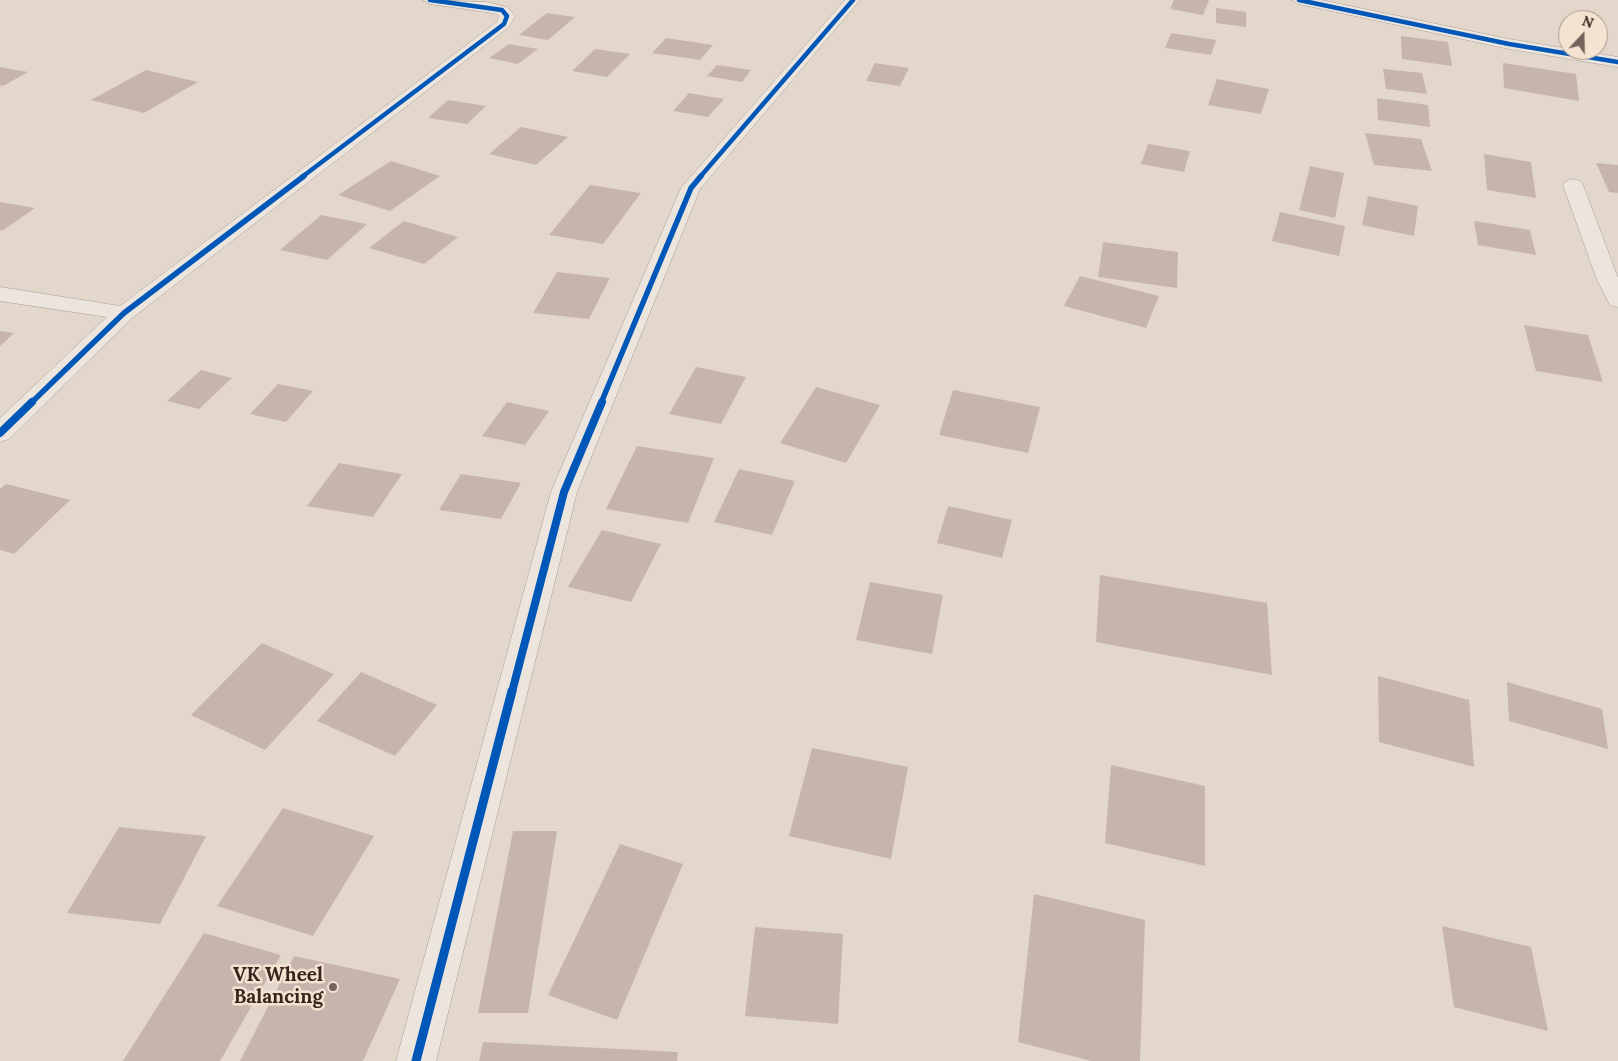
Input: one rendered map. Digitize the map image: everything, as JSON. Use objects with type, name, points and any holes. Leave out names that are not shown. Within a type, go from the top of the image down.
[{"type":"street","points":[[0,433],[124,313],[504,24],[507,16],[502,10],[430,0]]},
{"type":"street","points":[[416,1061],[568,483],[691,188],[853,0]]},
{"type":"street","points":[[1299,0],[1509,44],[1618,62]]},
{"type":"street","points":[[1573,185],[1608,280],[1618,300]]},
{"type":"street","points":[[0,294],[124,313]]},
{"type":"building","points":[[1174,0],[1209,0],[1203,15],[1170,9]]},
{"type":"building","points":[[1216,8],[1246,12],[1246,27],[1216,23]]},
{"type":"building","points":[[547,13],[575,17],[548,40],[519,35]]},
{"type":"building","points":[[1171,33],[1216,40],[1211,55],[1165,48]]},
{"type":"building","points":[[1401,36],[1448,42],[1452,66],[1402,59]]},
{"type":"building","points":[[666,38],[713,45],[700,60],[652,53]]},
{"type":"building","points":[[509,44],[538,49],[518,64],[489,58]]},
{"type":"building","points":[[595,49],[630,54],[607,77],[572,71]]},
{"type":"building","points":[[875,63],[909,68],[900,86],[866,81]]},
{"type":"building","points":[[1503,63],[1576,74],[1579,101],[1504,88]]},
{"type":"building","points":[[717,65],[751,70],[742,82],[707,76]]},
{"type":"building","points":[[0,67],[28,72],[3,86],[0,85]]},
{"type":"building","points":[[1383,69],[1422,73],[1427,94],[1386,89]]},
{"type":"building","points":[[146,70],[198,82],[144,113],[91,100]]},
{"type":"building","points":[[1217,79],[1269,89],[1261,114],[1208,105]]},
{"type":"building","points":[[689,93],[724,99],[708,117],[673,111]]},
{"type":"building","points":[[1377,98],[1428,105],[1430,127],[1378,120]]},
{"type":"building","points":[[448,100],[486,106],[467,124],[428,118]]},
{"type":"building","points":[[521,127],[568,137],[536,165],[489,154]]},
{"type":"building","points":[[1365,133],[1421,139],[1432,171],[1374,165]]},
{"type":"building","points":[[1148,144],[1190,151],[1184,172],[1141,164]]},
{"type":"building","points":[[1484,154],[1531,162],[1536,198],[1487,190]]},
{"type":"building","points":[[391,161],[440,176],[390,211],[338,195]]},
{"type":"building","points":[[1596,163],[1618,165],[1618,193],[1609,192]]},
{"type":"building","points":[[1310,166],[1344,173],[1335,218],[1299,210]]},
{"type":"building","points":[[590,185],[641,193],[603,244],[549,235]]},
{"type":"building","points":[[1368,196],[1418,206],[1414,236],[1362,225]]},
{"type":"building","points":[[0,202],[35,208],[2,231],[0,230]]},
{"type":"building","points":[[1280,212],[1345,226],[1339,256],[1272,241]]},
{"type":"building","points":[[321,215],[367,224],[327,260],[280,250]]},
{"type":"building","points":[[404,221],[458,237],[424,264],[369,248]]},
{"type":"building","points":[[1474,221],[1530,230],[1536,255],[1478,245]]},
{"type":"building","points":[[1103,242],[1178,252],[1177,288],[1098,277]]},
{"type":"building","points":[[557,272],[610,278],[589,319],[533,313]]},
{"type":"building","points":[[1080,276],[1159,296],[1146,328],[1064,306]]},
{"type":"building","points":[[1524,325],[1588,335],[1603,382],[1536,371]]},
{"type":"building","points":[[0,331],[14,333],[0,346]]},
{"type":"building","points":[[696,367],[746,377],[721,424],[669,414]]},
{"type":"building","points":[[201,370],[232,378],[199,409],[167,401]]},
{"type":"building","points":[[278,384],[313,391],[286,422],[250,414]]},
{"type":"building","points":[[816,387],[880,405],[846,463],[780,443]]},
{"type":"building","points":[[953,390],[1040,407],[1028,453],[939,435]]},
{"type":"building","points":[[507,402],[549,411],[525,445],[482,436]]},
{"type":"building","points":[[637,446],[714,458],[688,523],[606,509]]},
{"type":"building","points":[[339,463],[402,474],[373,517],[307,506]]},
{"type":"building","points":[[739,469],[795,481],[772,535],[714,522]]},
{"type":"building","points":[[461,474],[521,483],[501,519],[439,510]]},
{"type":"building","points":[[6,484],[70,500],[14,554],[0,550],[0,489]]},
{"type":"building","points":[[948,506],[1012,520],[1002,558],[937,543]]},
{"type":"building","points":[[602,530],[661,544],[631,602],[568,587]]},
{"type":"building","points":[[1100,575],[1267,603],[1272,675],[1096,642]]},
{"type":"building","points":[[870,582],[943,595],[932,654],[856,640]]},
{"type":"building","points":[[262,643],[334,674],[265,750],[191,715]]},
{"type":"building","points":[[361,672],[437,705],[395,756],[317,721]]},
{"type":"building","points":[[1378,676],[1469,700],[1474,767],[1379,742]]},
{"type":"building","points":[[1507,682],[1602,709],[1608,749],[1509,721]]},
{"type":"building","points":[[812,748],[908,767],[891,859],[789,836]]},
{"type":"building","points":[[1111,765],[1205,786],[1205,866],[1105,843]]},
{"type":"building","points":[[283,808],[374,836],[313,936],[217,906]]},
{"type":"building","points":[[119,827],[206,836],[160,924],[67,913]]},
{"type":"building","points":[[513,831],[557,831],[528,1013],[478,1013]]},
{"type":"building","points":[[620,844],[683,864],[617,1020],[548,995]]},
{"type":"building","points":[[1034,894],[1145,920],[1140,1061],[1091,1061],[1018,1042]]},
{"type":"building","points":[[1442,926],[1531,947],[1548,1031],[1454,1007]]},
{"type":"building","points":[[755,927],[843,934],[838,1024],[745,1016]]},
{"type":"building","points":[[204,933],[281,955],[220,1061],[123,1061]]},
{"type":"building","points":[[294,956],[400,979],[363,1061],[240,1061]]},
{"type":"building","points":[[483,1042],[678,1052],[677,1061],[479,1061]]},
{"type":"cycle path","points":[[0,433],[124,313],[504,24],[507,16],[502,10],[430,0]]},
{"type":"cycle path","points":[[416,1061],[564,492],[691,188],[853,0]]},
{"type":"cycle path","points":[[1299,0],[1509,44],[1618,62]]},
{"type":"place","name":"VK Wheel Balancing","points":[[333,987]]}]
